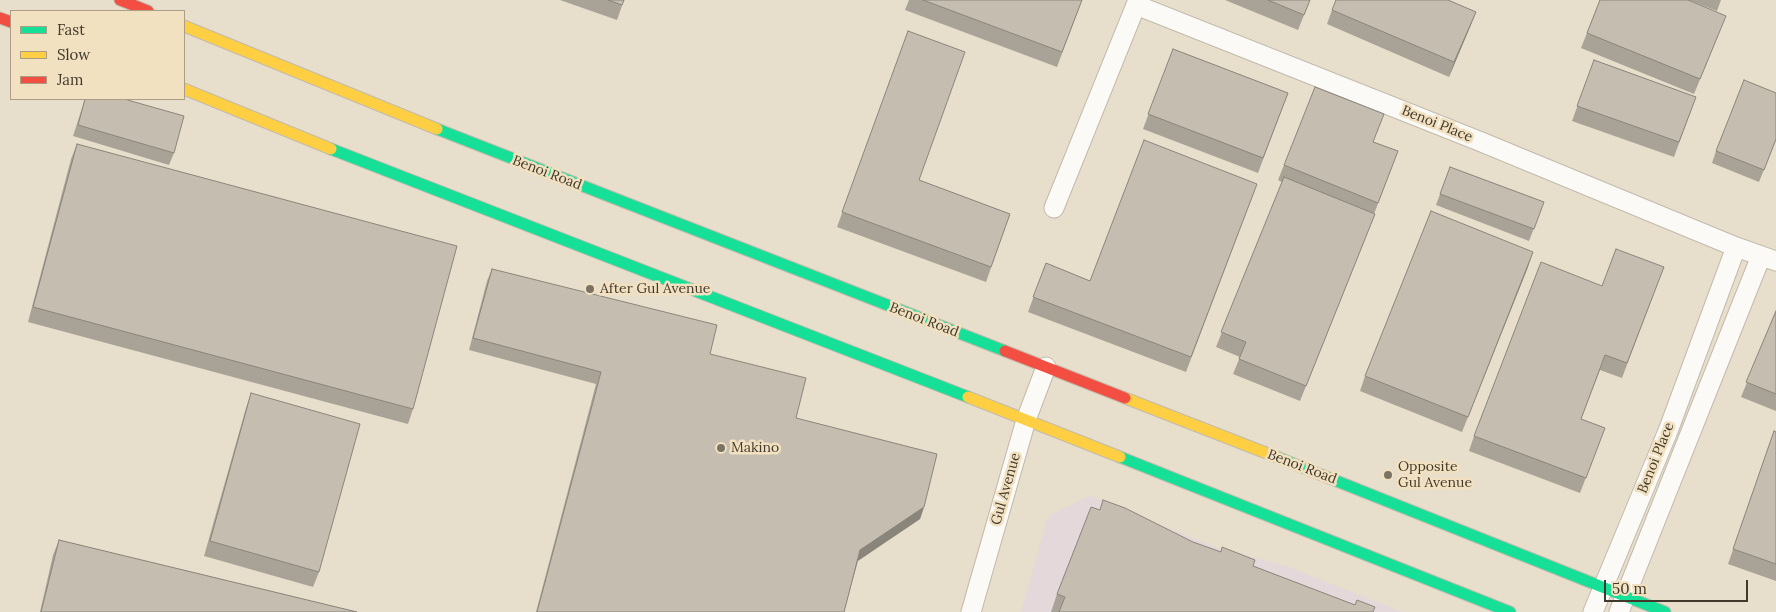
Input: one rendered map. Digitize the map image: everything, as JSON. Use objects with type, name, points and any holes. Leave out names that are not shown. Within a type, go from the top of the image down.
[{"type":"main road","points":[[120,0],[145,10]]},
{"type":"main road","name":"Benoi Road","points":[[185,26],[439,130],[1364,490],[1602,587],[1622,604],[1666,612]]},
{"type":"main road","points":[[185,89],[412,181],[1026,420],[1510,612]]},
{"type":"street","name":"Benoi Place","points":[[1054,208],[1137,3],[1736,247],[1768,258],[1622,604]]},
{"type":"street","name":"Benoi Place","points":[[1593,612],[1668,431],[1736,247]]},
{"type":"street","name":"Gul Avenue","points":[[971,612],[1026,420],[1046,367]]},
{"type":"shaded area","points":[[1090,496],[1217,548],[1286,566],[1402,612],[1021,612],[1048,516]]},
{"type":"building","points":[[608,0],[624,0],[622,5]]},
{"type":"building","points":[[923,0],[1082,0],[1062,52]]},
{"type":"building","points":[[1268,0],[1310,0],[1304,15]]},
{"type":"building","points":[[1336,0],[1448,0],[1476,12],[1454,62],[1332,10]]},
{"type":"building","points":[[1600,0],[1688,0],[1726,16],[1700,79],[1587,33]]},
{"type":"building","points":[[908,31],[965,52],[919,180],[1010,214],[991,267],[842,212]]},
{"type":"building","points":[[1173,49],[1288,93],[1263,158],[1148,114]]},
{"type":"building","points":[[1594,60],[1696,97],[1679,142],[1577,106]]},
{"type":"building","points":[[1744,80],[1776,93],[1776,139],[1764,170],[1716,151]]},
{"type":"building","points":[[1315,87],[1384,114],[1373,142],[1398,151],[1378,203],[1284,165]]},
{"type":"building","points":[[85,100],[128,100],[184,116],[174,153],[78,125]]},
{"type":"building","points":[[1144,140],[1257,184],[1191,357],[1033,297],[1046,263],[1090,281]]},
{"type":"building","points":[[77,144],[457,246],[413,409],[33,307]]},
{"type":"building","points":[[1450,167],[1544,202],[1534,229],[1440,194]]},
{"type":"building","points":[[1284,177],[1375,214],[1306,386],[1239,359],[1246,342],[1221,332]]},
{"type":"building","points":[[1431,211],[1533,252],[1468,417],[1365,376]]},
{"type":"building","points":[[1616,249],[1664,267],[1627,363],[1605,355],[1581,419],[1605,428],[1586,478],[1474,436],[1541,262],[1602,286]]},
{"type":"building","name":"Makino","points":[[492,269],[717,325],[710,354],[806,378],[796,418],[937,454],[924,507],[860,550],[844,612],[537,612],[601,372],[473,338]]},
{"type":"building","points":[[1776,311],[1776,394],[1746,382]]},
{"type":"building","points":[[251,393],[360,424],[319,572],[210,541]]},
{"type":"building","points":[[1774,431],[1776,432],[1776,564],[1733,549]]},
{"type":"building","points":[[1103,500],[1125,508],[1193,542],[1221,552],[1222,547],[1255,560],[1253,566],[1355,605],[1357,600],[1375,607],[1373,612],[1059,612],[1065,597],[1057,594],[1091,507],[1100,510]]},
{"type":"building","points":[[59,540],[357,612],[41,612]]},
{"type":"traffic: fast","points":[[437,129],[1005,351]]},
{"type":"traffic: fast","points":[[331,149],[968,397]]},
{"type":"traffic: fast","points":[[1120,457],[1510,612]]},
{"type":"traffic: fast","points":[[1279,458],[1665,612]]},
{"type":"traffic: slow","points":[[185,26],[437,129]]},
{"type":"traffic: slow","points":[[185,89],[331,149]]},
{"type":"traffic: slow","points":[[968,397],[1120,457]]},
{"type":"traffic: slow","points":[[1125,398],[1279,458]]},
{"type":"traffic: jam","points":[[120,0],[145,10]]},
{"type":"traffic: jam","points":[[0,18],[10,22]]},
{"type":"traffic: jam","points":[[1005,351],[1125,398]]},
{"type":"place","name":"After Gul Avenue","points":[[590,289]]},
{"type":"place","name":"Makino","points":[[721,448]]},
{"type":"place","name":"Opposite Gul Avenue","points":[[1388,475]]}]
